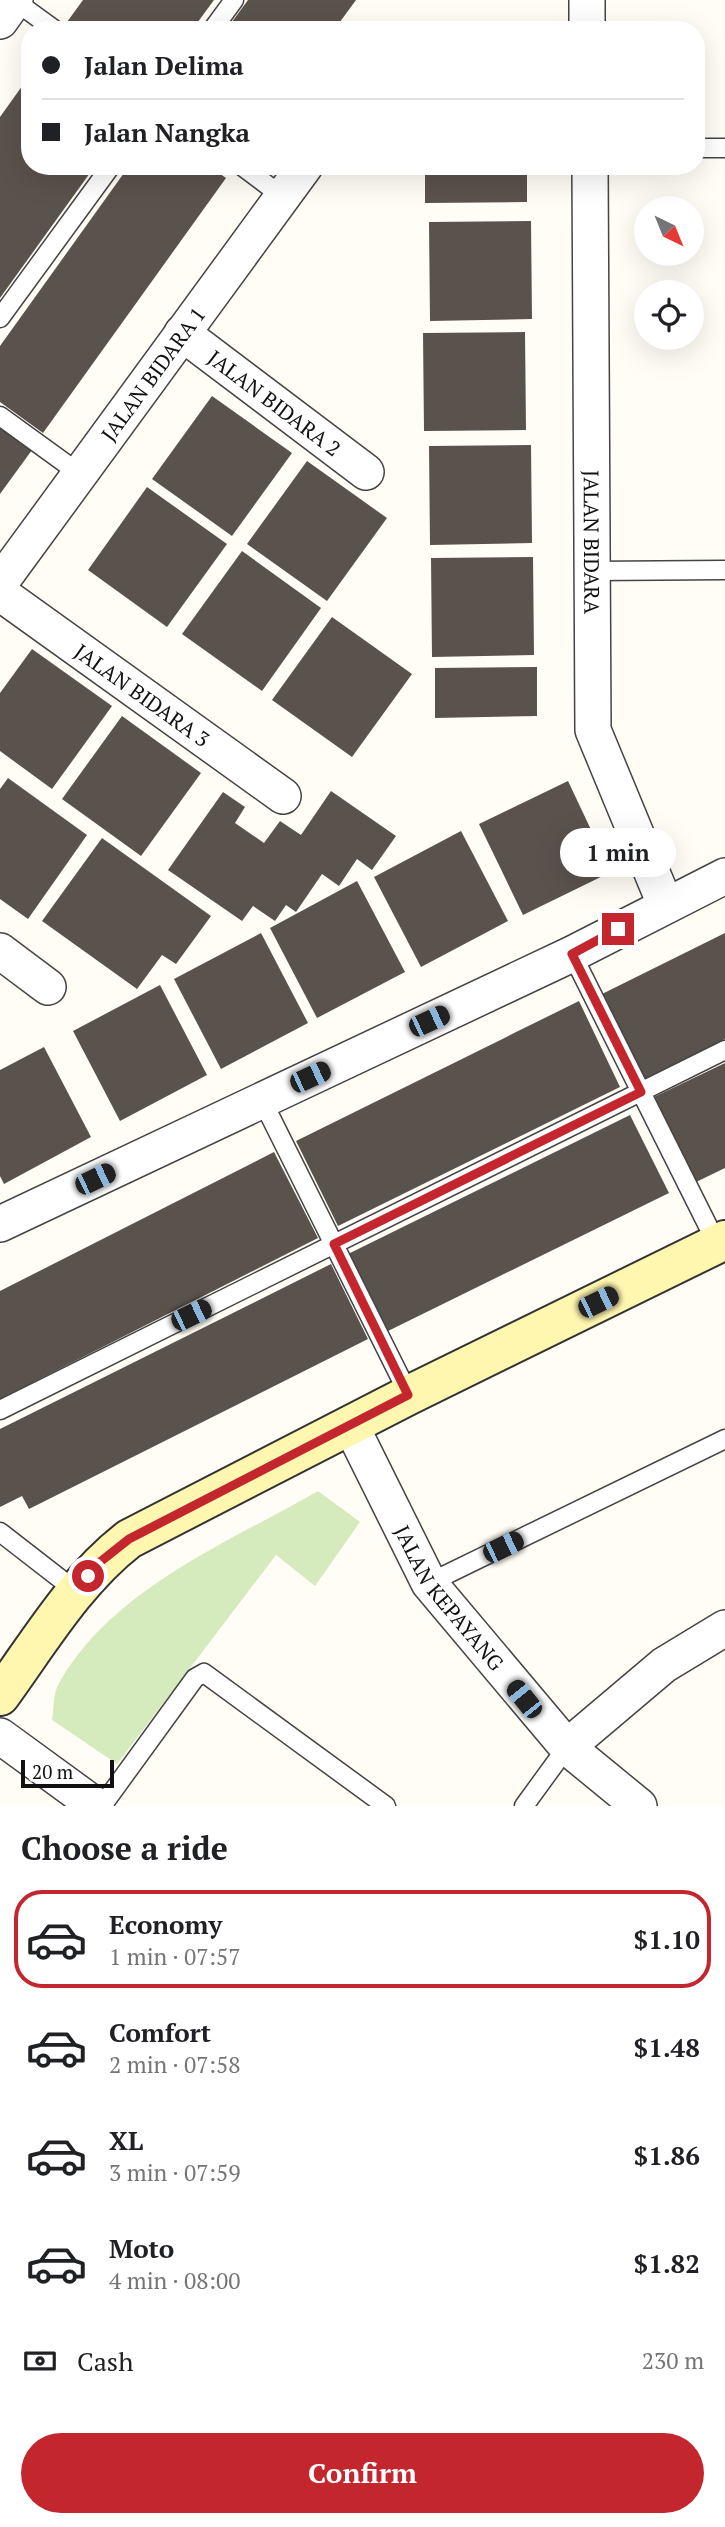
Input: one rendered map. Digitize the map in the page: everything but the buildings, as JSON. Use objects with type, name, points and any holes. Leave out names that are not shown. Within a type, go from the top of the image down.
[{"type":"street","points":[[0,21],[15,0]]},
{"type":"street","points":[[587,0],[587,21]]},
{"type":"street","name":"JALAN BIDARA 1","points":[[0,583],[299,175]]},
{"type":"street","name":"JALAN BIDARA","points":[[590,175],[593,730],[665,904]]},
{"type":"street","name":"JALAN BIDARA 2","points":[[182,333],[366,472]]},
{"type":"street","name":"JALAN BIDARA 3","points":[[0,593],[283,796]]},
{"type":"street","points":[[0,1224],[572,954],[665,904],[725,876]]},
{"type":"street","points":[[0,951],[48,986]]},
{"type":"street","points":[[0,1696],[76,1591],[100,1562],[129,1539],[350,1424],[721,1242]]},
{"type":"street","name":"JALAN KEPAYANG","points":[[350,1424],[429,1583],[567,1747],[639,1806]]},
{"type":"street","points":[[567,1747],[643,1681],[725,1628]]},
{"type":"street","points":[[0,1736],[96,1806]]},
{"type":"lane","points":[[15,0],[43,21]]},
{"type":"lane","points":[[219,21],[234,0]]},
{"type":"lane","points":[[705,148],[725,148]]},
{"type":"lane","points":[[0,318],[104,175]]},
{"type":"lane","points":[[254,175],[283,197]]},
{"type":"lane","points":[[0,416],[79,474]]},
{"type":"lane","points":[[593,571],[725,570]]},
{"type":"lane","points":[[572,954],[641,1092],[721,1242]]},
{"type":"lane","points":[[0,1410],[725,1050]]},
{"type":"lane","points":[[262,1100],[408,1395]]},
{"type":"lane","points":[[429,1583],[725,1439]]},
{"type":"lane","points":[[0,1532],[76,1591]]},
{"type":"lane","points":[[102,1806],[195,1678],[204,1673],[386,1806]]},
{"type":"lane","points":[[524,1806],[567,1747]]},
{"type":"green space","points":[[318,1491],[360,1522],[315,1586],[276,1555],[117,1764],[52,1720],[59,1683],[82,1650],[110,1620],[141,1594],[175,1571]]},
{"type":"route","points":[[88,1576],[100,1562],[129,1539],[408,1395],[334,1244],[641,1092],[572,954],[618,929]]}]
